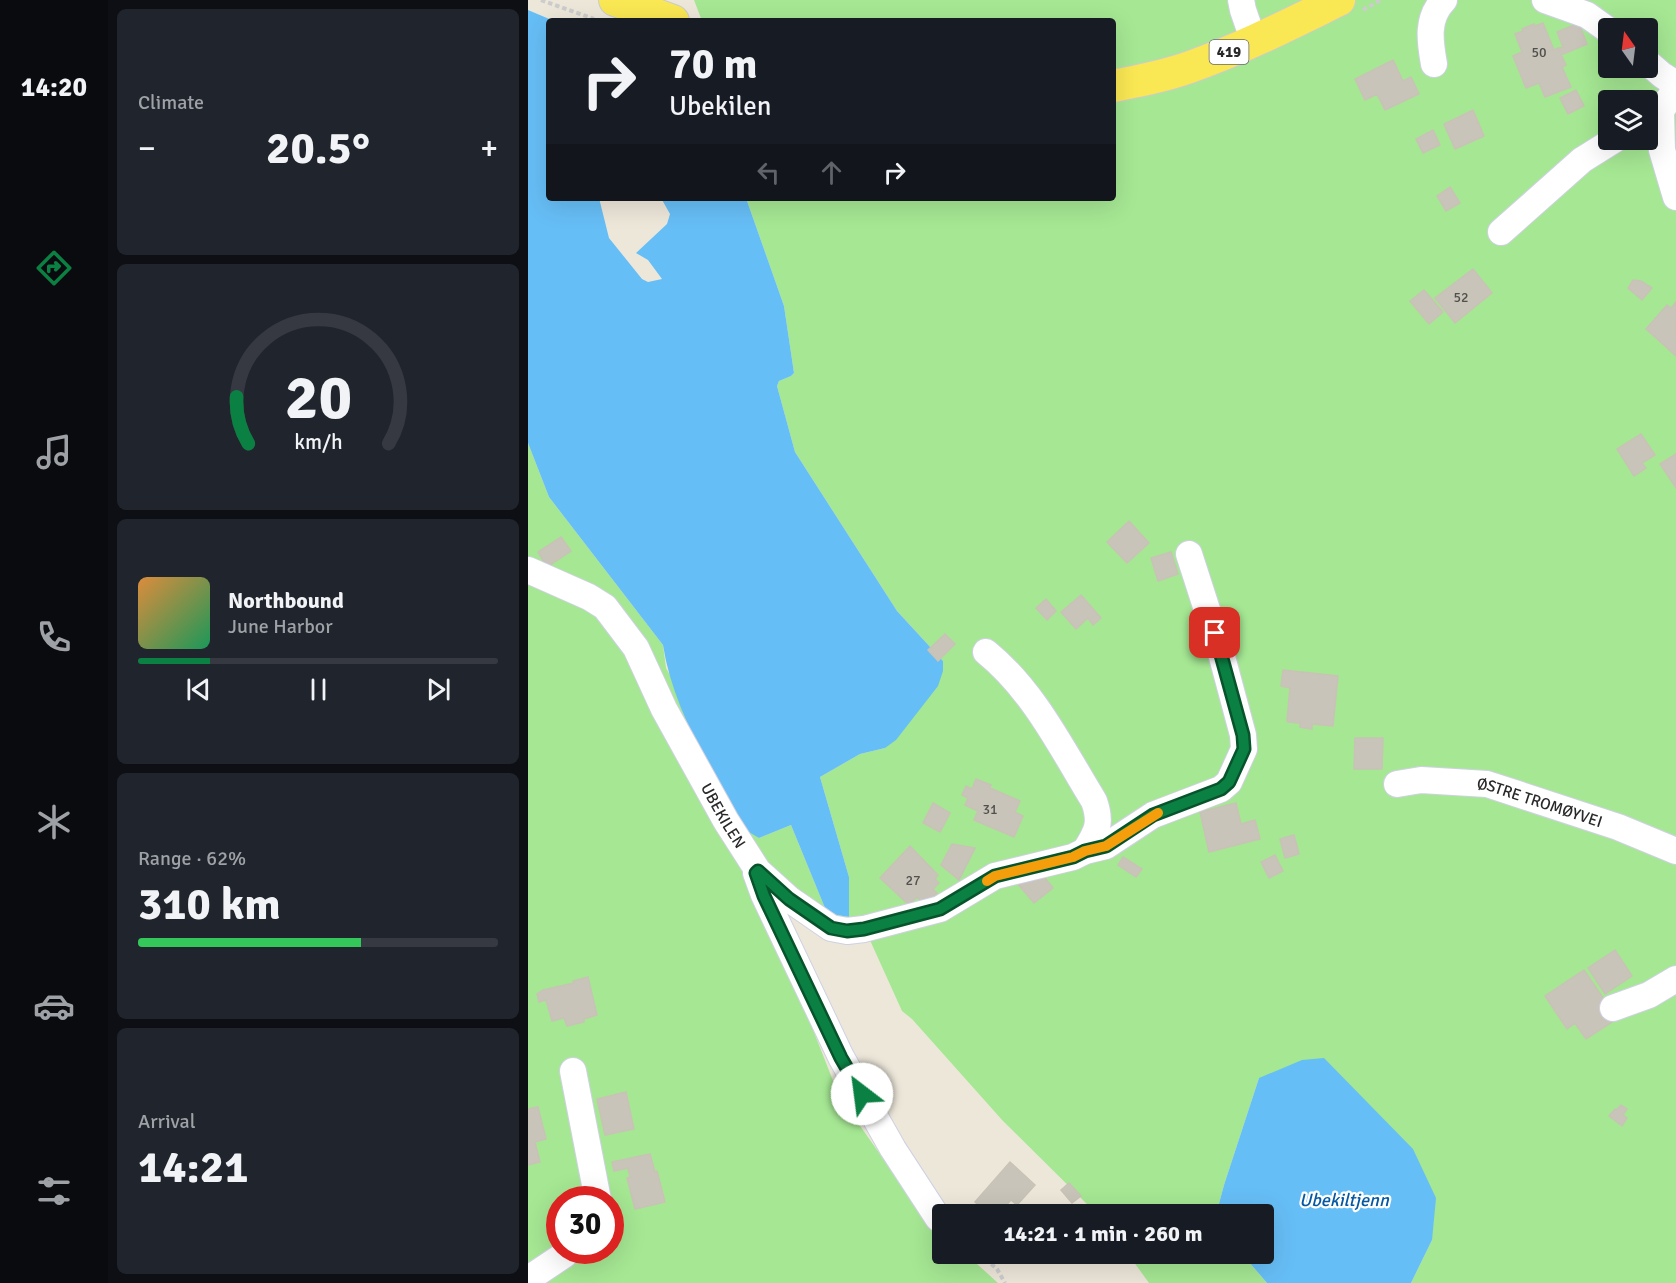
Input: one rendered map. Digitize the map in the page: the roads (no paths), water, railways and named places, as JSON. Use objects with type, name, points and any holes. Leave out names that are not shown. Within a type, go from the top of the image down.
[{"type":"main road","points":[[615,0],[665,18]]},
{"type":"main road","name":"419","points":[[1116,85],[1147,80],[1190,67],[1254,42],[1339,0]]},
{"type":"street","points":[[1241,0],[1254,42]]},
{"type":"street","points":[[1434,64],[1430,41],[1432,20],[1444,0]]},
{"type":"street","points":[[1545,0],[1587,15],[1598,23]]},
{"type":"street","points":[[1658,72],[1676,84]]},
{"type":"street","points":[[1658,110],[1676,90]]},
{"type":"street","points":[[1658,132],[1676,196]]},
{"type":"street","points":[[1501,232],[1582,160],[1598,150]]},
{"type":"street","name":"UBEKILEN","points":[[528,570],[589,597],[605,607],[636,648],[664,710],[726,821],[758,871],[789,899],[831,928],[847,931],[864,929],[940,909],[995,876],[1073,857],[1085,851],[1106,846],[1153,815],[1221,789],[1229,782],[1244,749],[1243,735],[1221,653],[1189,554]]},
{"type":"street","points":[[986,652],[1031,698],[1094,801],[1099,814],[1098,825],[1085,851]]},
{"type":"street","name":"ØSTRE TROMØYVEI","points":[[1397,784],[1421,780],[1487,784],[1618,827],[1676,851]]},
{"type":"street","points":[[758,871],[756,873],[764,896],[841,1058],[893,1149],[932,1209]]},
{"type":"street","points":[[1613,1008],[1649,995],[1676,979]]},
{"type":"street","points":[[573,1071],[595,1186]]},
{"type":"street","points":[[528,1279],[550,1264]]},
{"type":"water","points":[[528,10],[547,18],[546,201],[600,201],[609,238],[642,279],[648,282],[662,279],[648,260],[636,253],[667,224],[670,214],[663,201],[747,201],[784,306],[794,373],[779,381],[777,386],[795,452],[897,611],[943,661],[943,671],[938,686],[896,740],[885,748],[860,754],[820,777],[849,877],[849,917],[837,915],[825,908],[791,825],[759,838],[742,828],[684,716],[675,693],[663,645],[549,497],[528,443]]},
{"type":"water","name":"Ubekiltjenn","points":[[1324,1058],[1413,1149],[1436,1198],[1432,1240],[1411,1283],[1267,1283],[1251,1264],[1274,1264],[1274,1204],[1219,1204],[1259,1078],[1302,1060]]}]
